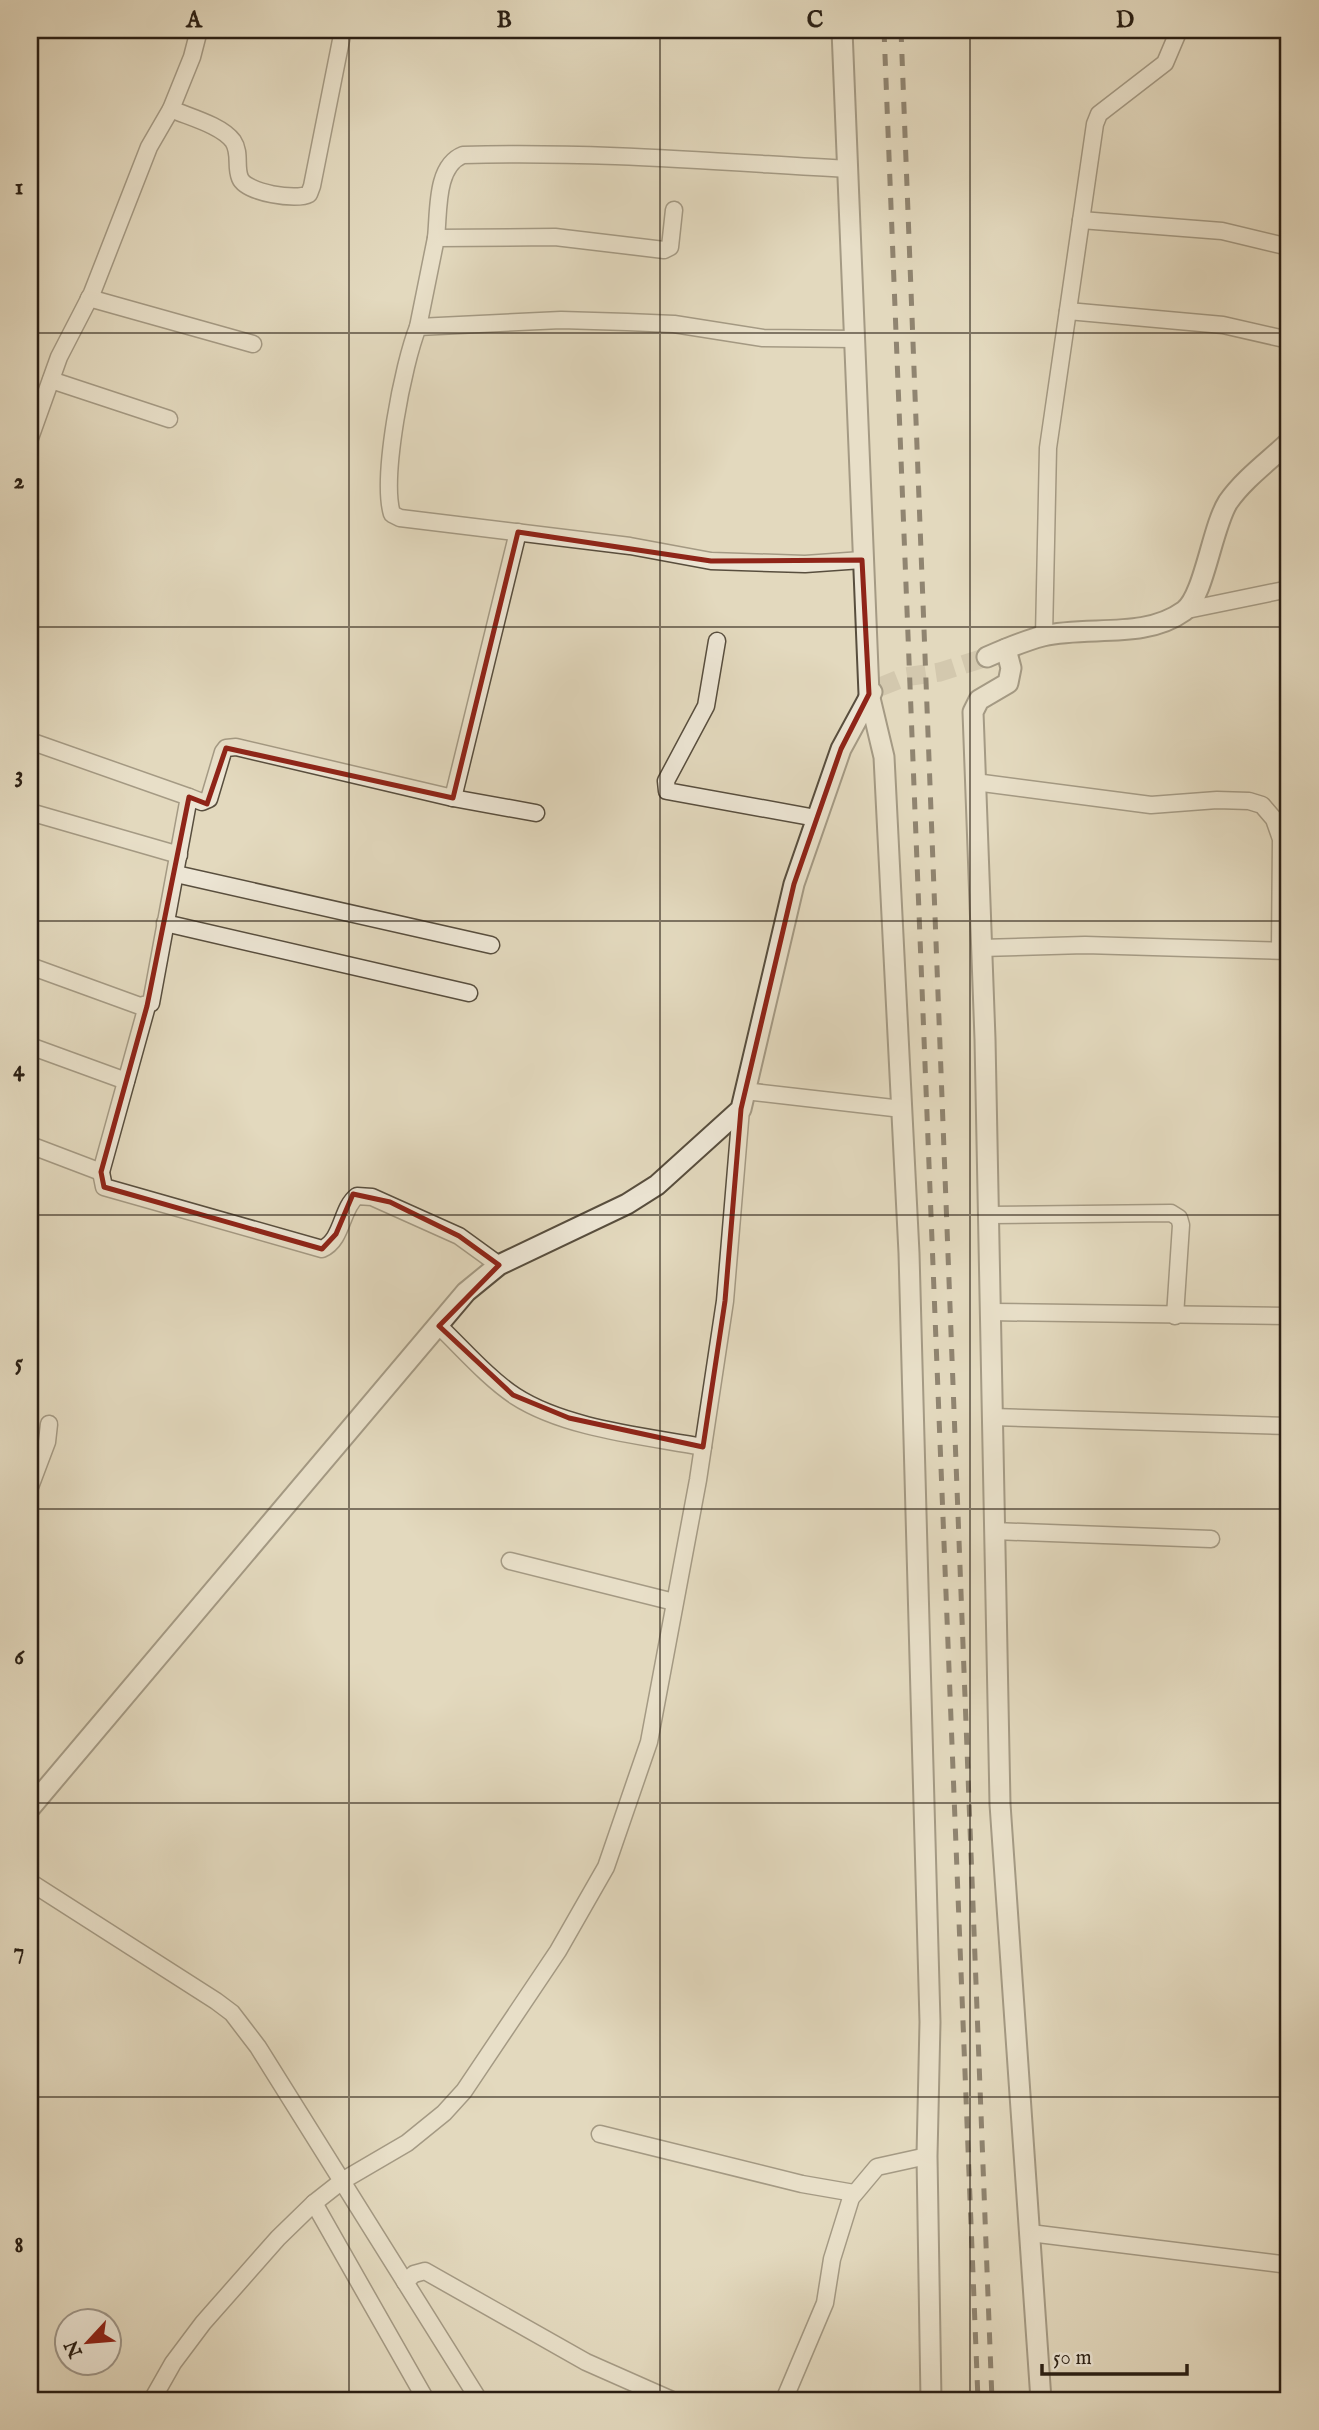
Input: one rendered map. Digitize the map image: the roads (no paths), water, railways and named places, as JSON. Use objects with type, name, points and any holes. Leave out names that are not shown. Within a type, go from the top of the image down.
[{"type":"street","points":[[30,438],[51,380],[89,298],[144,159],[171,109],[192,57],[199,30]]},
{"type":"street","points":[[171,109],[222,132],[233,141],[238,153],[239,176],[243,184],[253,190],[302,198],[309,194],[312,186],[343,30]]},
{"type":"street","points":[[842,30],[862,559],[884,757],[902,1109],[928,1946],[927,2155],[931,2400]]},
{"type":"street","points":[[1044,636],[1048,448],[1095,124],[1099,114],[1166,63],[1179,30]]},
{"type":"street","points":[[847,169],[562,154],[464,155],[453,159],[441,187],[436,238],[418,327],[407,366],[391,457],[388,497],[392,514],[400,519],[630,546],[711,561],[805,564],[862,559]]},
{"type":"street","points":[[436,238],[555,237],[664,250],[670,247],[674,211]]},
{"type":"street","points":[[1081,220],[1222,231],[1289,247]]},
{"type":"street","points":[[89,298],[253,344]]},
{"type":"street","points":[[1068,310],[1223,326],[1289,340]]},
{"type":"street","points":[[418,327],[561,320],[674,324],[763,338],[854,339]]},
{"type":"street","points":[[51,380],[169,419]]},
{"type":"street","points":[[1186,610],[1196,595],[1219,519],[1228,502],[1241,485],[1289,442]]},
{"type":"street","points":[[453,798],[518,532]]},
{"type":"street","points":[[987,657],[1044,636],[1112,631],[1161,623],[1186,610],[1289,589]]},
{"type":"street","points":[[717,641],[706,706],[666,782],[667,791],[751,804],[816,818]]},
{"type":"street","points":[[1006,649],[1012,668],[1008,683],[979,700],[973,712],[988,1214],[1000,1804],[1041,2400]]},
{"type":"street","points":[[152,2400],[173,2362],[203,2323],[314,2203],[342,2181],[407,2143],[444,2113],[464,2091],[491,2056],[586,1905],[606,1867],[649,1742],[703,1447],[725,1301],[743,1100],[794,884],[841,749],[875,691]]},
{"type":"street","points":[[30,741],[202,802],[209,799],[223,752],[226,748],[236,747],[453,798],[536,813]]},
{"type":"street","points":[[975,782],[1151,805],[1217,800],[1249,801],[1262,805],[1274,819],[1281,839],[1284,950],[1085,945],[981,948]]},
{"type":"street","points":[[189,797],[151,1003],[147,1006],[126,1081],[101,1172],[101,1182],[111,1190],[322,1249],[328,1246],[336,1234],[351,1201],[357,1196],[372,1197],[458,1236],[499,1265]]},
{"type":"street","points":[[30,812],[179,855]]},
{"type":"street","points":[[176,874],[491,945]]},
{"type":"street","points":[[164,923],[469,993]]},
{"type":"street","points":[[30,966],[109,996],[147,1006]]},
{"type":"street","points":[[30,1046],[126,1081]]},
{"type":"street","points":[[30,1808],[466,1292],[499,1265],[627,1204],[657,1185],[743,1100],[902,1109]]},
{"type":"street","points":[[30,1145],[101,1172]]},
{"type":"street","points":[[988,1214],[1171,1213],[1180,1218],[1181,1225],[1175,1315]]},
{"type":"street","points":[[990,1312],[1289,1316]]},
{"type":"street","points":[[439,1326],[513,1395],[533,1406],[612,1430],[703,1447]]},
{"type":"street","points":[[992,1417],[1289,1426]]},
{"type":"street","points":[[30,1487],[47,1442],[49,1424]]},
{"type":"street","points":[[994,1531],[1211,1539]]},
{"type":"street","points":[[510,1561],[674,1602]]},
{"type":"street","points":[[30,1882],[232,2013],[258,2046],[479,2400]]},
{"type":"street","points":[[600,2134],[802,2184],[854,2193]]},
{"type":"street","points":[[783,2400],[825,2303],[841,2224],[854,2193],[877,2167],[927,2155]]},
{"type":"street","points":[[314,2203],[426,2400]]},
{"type":"street","points":[[1030,2233],[1289,2265]]},
{"type":"street","points":[[405,2282],[414,2274],[425,2271],[586,2362],[672,2400]]},
{"type":"tunnel","points":[[880,687],[905,677],[940,672],[987,657]]},
{"type":"railway","points":[[884,30],[978,2400]]},
{"type":"railway","points":[[901,30],[992,2400]]}]
